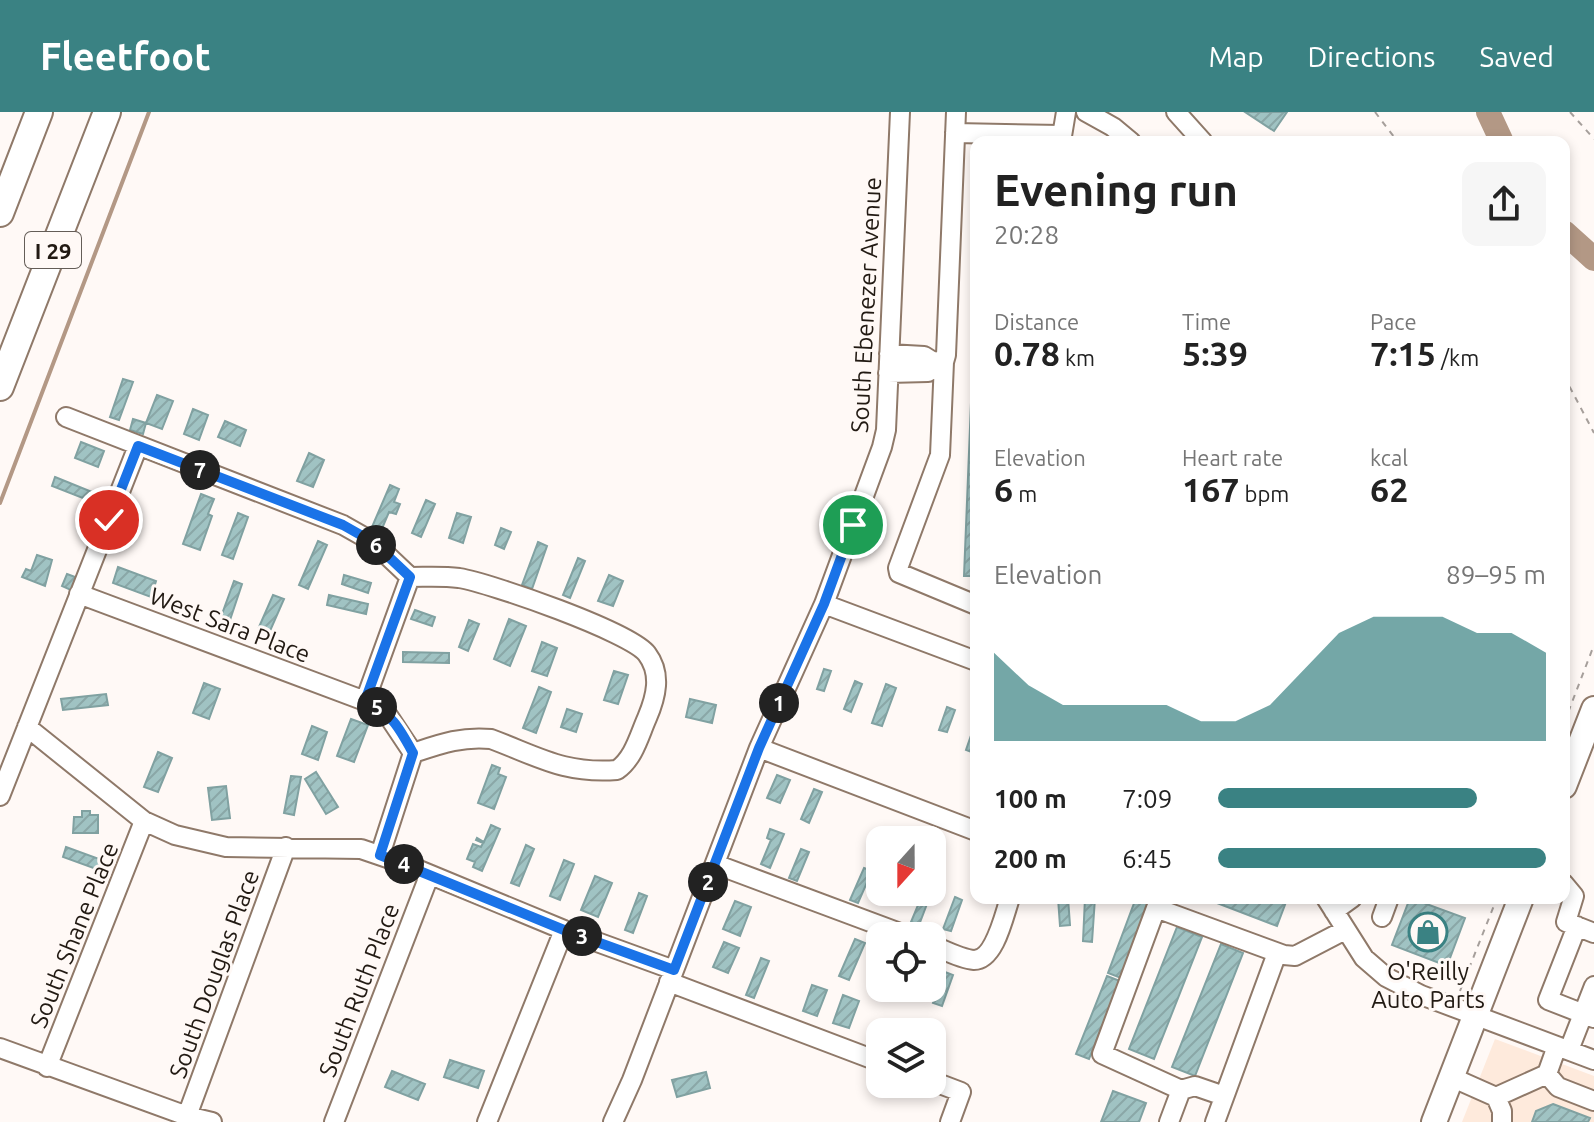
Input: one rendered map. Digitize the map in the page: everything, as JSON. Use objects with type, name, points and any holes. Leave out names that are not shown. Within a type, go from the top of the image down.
[{"type":"highway","name":"I 29","points":[[0,213],[39,112]]},
{"type":"highway","name":"I 29","points":[[0,387],[107,112]]},
{"type":"main road","points":[[1570,771],[1594,709]]},
{"type":"main road","points":[[1434,1122],[1519,904]]},
{"type":"street","name":"South Ebenezer Avenue","points":[[613,1122],[632,1080],[759,748],[824,604],[882,447],[886,430],[900,112]]},
{"type":"street","points":[[956,112],[938,362],[940,455],[898,568],[899,573],[970,603]]},
{"type":"street","points":[[1062,136],[1066,112]]},
{"type":"street","points":[[1086,112],[1124,136]]},
{"type":"street","points":[[1176,112],[1198,136]]},
{"type":"street","points":[[955,133],[1008,136]]},
{"type":"street","points":[[889,363],[928,372],[938,362]]},
{"type":"street","points":[[66,417],[343,525],[373,542],[410,577],[459,578],[515,594],[626,640],[644,650],[655,667],[657,688],[650,713],[630,758],[617,770],[571,770],[491,739],[457,739],[413,753]]},
{"type":"street","points":[[0,796],[138,446]]},
{"type":"street","points":[[380,855],[413,753],[393,719],[385,711],[365,701],[410,577]]},
{"type":"street","name":"West Sara Place","points":[[79,594],[365,701]]},
{"type":"street","points":[[824,604],[970,659]]},
{"type":"street","points":[[27,727],[144,821],[195,842],[250,849],[339,847],[380,855],[866,1056]]},
{"type":"street","points":[[759,748],[970,829]]},
{"type":"street","name":"South Shane Place","points":[[47,1067],[144,821]]},
{"type":"street","name":"South Douglas Place","points":[[187,1116],[286,847]]},
{"type":"street","points":[[715,864],[870,922]]},
{"type":"street","name":"South Ruth Place","points":[[334,1122],[429,876]]},
{"type":"street","points":[[1570,891],[1574,896],[1566,922],[1586,930],[1548,1000],[1588,1016]]},
{"type":"street","points":[[946,950],[971,960],[978,960],[990,952],[1008,904]]},
{"type":"street","points":[[1330,904],[1364,958],[1386,977],[1421,995],[1594,1060]]},
{"type":"street","points":[[1382,917],[1387,904]]},
{"type":"street","points":[[1277,953],[1220,1108],[1195,1086],[1181,1090],[1102,1054],[1156,908],[1277,953],[1295,956],[1345,930]]},
{"type":"street","points":[[487,1122],[564,930]]},
{"type":"street","points":[[1496,1097],[1547,1074],[1588,1016],[1594,986]]},
{"type":"street","points":[[0,1048],[187,1116],[212,1122]]},
{"type":"street","points":[[1547,1074],[1558,1087],[1594,1101]]},
{"type":"street","points":[[1451,1077],[1496,1097],[1502,1111],[1502,1122]]},
{"type":"street","points":[[946,1086],[961,1092],[950,1122]]},
{"type":"street","points":[[1169,1122],[1181,1090]]},
{"type":"path","points":[[1375,112],[1393,136]]},
{"type":"path","points":[[1570,112],[1594,139]]},
{"type":"path","points":[[1570,387],[1594,433]]},
{"type":"path","points":[[1570,707],[1594,645]]},
{"type":"path","points":[[1460,991],[1495,904]]},
{"type":"shaded area","points":[[1495,1039],[1594,1076],[1594,1122],[1462,1122]]},
{"type":"building","points":[[1245,112],[1287,112],[1274,131]]},
{"type":"building","points":[[123,379],[133,382],[119,420],[110,417]]},
{"type":"building","points":[[157,395],[173,401],[162,429],[146,423]]},
{"type":"building","points":[[193,409],[208,415],[199,440],[184,434]]},
{"type":"building","points":[[133,419],[146,423],[143,434],[130,430]]},
{"type":"building","points":[[225,421],[246,430],[240,446],[218,437]]},
{"type":"building","points":[[970,428],[970,576],[964,576]]},
{"type":"building","points":[[81,442],[104,451],[98,467],[75,458]]},
{"type":"building","points":[[309,453],[324,460],[313,487],[297,481]]},
{"type":"building","points":[[55,477],[97,494],[93,502],[52,486]]},
{"type":"building","points":[[390,485],[399,489],[394,502],[400,504],[396,514],[389,512],[381,531],[372,527]]},
{"type":"building","points":[[201,494],[214,499],[208,514],[212,516],[200,550],[183,544]]},
{"type":"building","points":[[426,500],[435,504],[421,537],[412,533]]},
{"type":"building","points":[[238,513],[248,517],[233,559],[222,555]]},
{"type":"building","points":[[457,513],[471,517],[463,543],[449,538]]},
{"type":"building","points":[[501,528],[511,532],[504,549],[495,545]]},
{"type":"building","points":[[318,541],[327,545],[308,589],[299,585]]},
{"type":"building","points":[[538,542],[547,546],[532,589],[522,585]]},
{"type":"building","points":[[37,555],[52,560],[45,586],[22,577],[26,569],[31,571]]},
{"type":"building","points":[[578,558],[585,561],[570,598],[563,595]]},
{"type":"building","points":[[118,567],[156,581],[151,597],[113,583]]},
{"type":"building","points":[[67,574],[78,578],[73,591],[62,586]]},
{"type":"building","points":[[344,575],[371,583],[368,593],[342,584]]},
{"type":"building","points":[[609,575],[623,581],[613,606],[598,601]]},
{"type":"building","points":[[234,581],[242,584],[230,620],[221,617]]},
{"type":"building","points":[[273,595],[284,599],[270,631],[259,627]]},
{"type":"building","points":[[329,595],[368,604],[366,614],[327,605]]},
{"type":"building","points":[[415,610],[435,617],[432,626],[411,619]]},
{"type":"building","points":[[509,619],[526,626],[510,666],[494,659]]},
{"type":"building","points":[[469,620],[479,624],[468,651],[459,647]]},
{"type":"building","points":[[542,642],[557,648],[547,676],[532,671]]},
{"type":"building","points":[[403,652],[449,653],[449,663],[403,662]]},
{"type":"building","points":[[824,669],[831,671],[824,691],[817,689]]},
{"type":"building","points":[[614,671],[628,675],[618,704],[604,700]]},
{"type":"building","points":[[855,681],[862,684],[851,712],[844,709]]},
{"type":"building","points":[[204,683],[220,689],[209,719],[193,713]]},
{"type":"building","points":[[886,684],[896,688],[882,726],[872,723]]},
{"type":"building","points":[[539,687],[551,692],[536,733],[523,728]]},
{"type":"building","points":[[106,694],[108,705],[63,710],[61,699]]},
{"type":"building","points":[[690,699],[716,705],[712,723],[686,717]]},
{"type":"building","points":[[947,707],[955,710],[947,732],[939,730]]},
{"type":"building","points":[[567,709],[582,714],[576,732],[561,727]]},
{"type":"building","points":[[351,719],[368,725],[354,762],[337,756]]},
{"type":"building","points":[[312,726],[327,732],[318,760],[302,754]]},
{"type":"building","points":[[158,752],[172,758],[158,792],[144,787]]},
{"type":"building","points":[[492,765],[500,768],[498,774],[506,777],[494,809],[478,803]]},
{"type":"building","points":[[316,772],[338,807],[326,814],[305,779]]},
{"type":"building","points":[[777,775],[790,780],[780,803],[767,798]]},
{"type":"building","points":[[291,776],[301,777],[294,815],[284,813]]},
{"type":"building","points":[[226,786],[230,818],[212,820],[208,788]]},
{"type":"building","points":[[814,789],[822,792],[809,823],[801,819]]},
{"type":"building","points":[[82,811],[98,815],[98,833],[73,833],[74,817],[82,817]]},
{"type":"building","points":[[491,825],[500,829],[482,871],[473,867],[475,862],[467,859],[473,844],[481,847],[483,843],[476,840],[484,842]]},
{"type":"building","points":[[770,829],[784,834],[770,868],[761,864],[771,840],[767,838]]},
{"type":"building","points":[[526,845],[534,849],[519,886],[511,883]]},
{"type":"building","points":[[66,847],[102,860],[99,870],[63,857]]},
{"type":"building","points":[[801,849],[809,852],[797,881],[789,878]]},
{"type":"building","points":[[564,860],[574,864],[560,900],[550,896]]},
{"type":"building","points":[[866,869],[866,885],[858,903],[850,900]]},
{"type":"building","points":[[595,876],[612,883],[598,917],[581,910]]},
{"type":"building","points":[[639,893],[647,896],[633,933],[625,930]]},
{"type":"building","points":[[955,897],[962,900],[951,931],[946,930],[946,922]]},
{"type":"building","points":[[735,901],[751,907],[740,936],[723,929]]},
{"type":"building","points":[[1058,904],[1068,904],[1070,925],[1060,926]]},
{"type":"building","points":[[1085,904],[1095,904],[1092,942],[1083,941]]},
{"type":"building","points":[[1134,904],[1149,904],[1121,978],[1108,973]]},
{"type":"building","points":[[1220,904],[1285,904],[1277,926]]},
{"type":"building","name":"O'Reilly Auto Parts","points":[[1408,904],[1426,904],[1465,918],[1447,966],[1392,945]]},
{"type":"building","points":[[918,906],[926,906],[920,922],[911,922]]},
{"type":"building","points":[[1177,927],[1202,937],[1154,1059],[1129,1049]]},
{"type":"building","points":[[855,939],[865,943],[849,980],[839,976]]},
{"type":"building","points":[[724,942],[739,948],[728,973],[713,967]]},
{"type":"building","points":[[1221,944],[1243,953],[1195,1076],[1172,1067]]},
{"type":"building","points":[[761,958],[769,961],[754,998],[746,995]]},
{"type":"building","points":[[946,972],[953,975],[946,995]]},
{"type":"building","points":[[1107,976],[1120,981],[1089,1059],[1076,1054]]},
{"type":"building","points":[[812,985],[827,990],[817,1016],[803,1011]]},
{"type":"building","points":[[843,995],[859,1001],[849,1028],[833,1023]]},
{"type":"building","points":[[450,1060],[484,1071],[478,1088],[444,1077]]},
{"type":"building","points":[[392,1071],[425,1084],[418,1100],[385,1087]]},
{"type":"building","points":[[706,1072],[710,1088],[677,1097],[672,1080]]},
{"type":"building","points":[[1113,1091],[1146,1103],[1139,1122],[1101,1122]]},
{"type":"building","points":[[1553,1104],[1590,1118],[1588,1122],[1532,1122],[1536,1111]]},
{"type":"waterway","points":[[0,503],[149,112]]},
{"type":"waterway","points":[[1488,112],[1499,136]]},
{"type":"waterway","points":[[1570,237],[1594,259]]},
{"type":"place","name":"O'Reilly Auto Parts","points":[[1428,932]]},
{"type":"route","points":[[109,520],[138,446],[343,525],[373,542],[410,577],[365,701],[385,711],[393,719],[413,753],[380,855],[564,930],[674,970],[759,748],[824,604],[853,525]]}]
